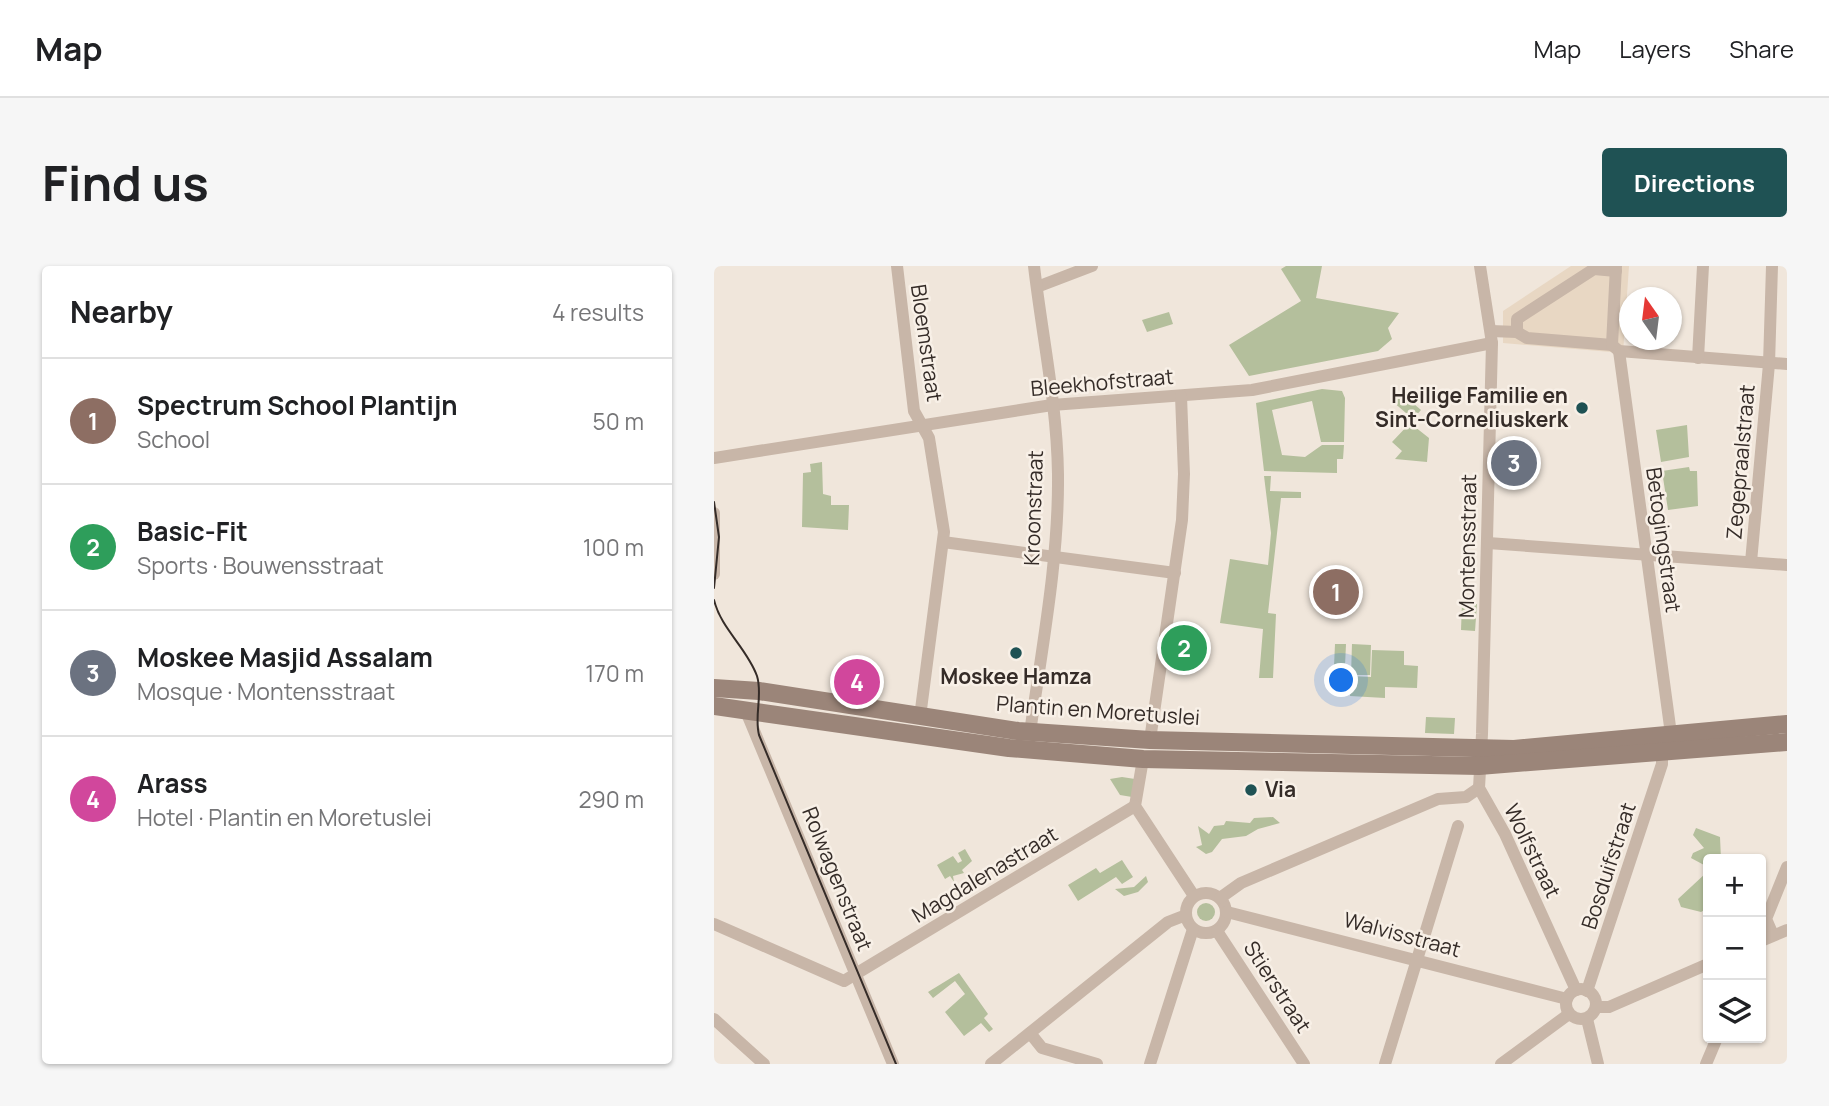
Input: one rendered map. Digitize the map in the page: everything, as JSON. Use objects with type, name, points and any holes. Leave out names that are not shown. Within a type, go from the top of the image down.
[{"type":"main road","name":"Plantin en Moretuslei","points":[[714,688],[755,690],[920,717],[1029,741],[1150,740],[1480,758],[1671,734],[1787,724]]},
{"type":"main road","name":"Plantin en Moretuslei","points":[[714,706],[1029,741],[1143,759],[1480,758],[1662,753],[1787,742]]},
{"type":"street","name":"Bloemstraat","points":[[897,266],[914,411],[929,438],[943,542],[920,717]]},
{"type":"street","name":"Kroonstraat","points":[[1029,741],[1054,557],[1058,471],[1034,266]]},
{"type":"street","points":[[1037,287],[1092,266]]},
{"type":"street","name":"Montensstraat","points":[[1480,266],[1492,337],[1480,758]]},
{"type":"street","points":[[1698,358],[1703,266]]},
{"type":"street","name":"Zegepraalstraat","points":[[1751,562],[1769,364],[1772,266]]},
{"type":"street","points":[[1517,332],[1517,319],[1595,270],[1616,268]]},
{"type":"street","name":"Betogingstraat","points":[[1616,268],[1616,348],[1671,734]]},
{"type":"street","name":"Bleekhofstraat","points":[[714,458],[1052,405],[1252,390],[1517,332],[1527,338],[1698,358],[1787,365]]},
{"type":"street","points":[[1150,740],[1175,573],[1184,474],[1181,396]]},
{"type":"street","points":[[714,513],[714,574]]},
{"type":"street","points":[[943,542],[1175,573]]},
{"type":"street","points":[[1488,543],[1787,565]]},
{"type":"street","name":"Rolwagenstraat","points":[[744,709],[893,1064]]},
{"type":"street","name":"Bosduifstraat","points":[[1577,993],[1662,764],[1662,753]]},
{"type":"street","name":"Wolfstraat","points":[[1480,758],[1479,788],[1505,834],[1577,993]]},
{"type":"street","points":[[1143,759],[1135,806],[1194,897]]},
{"type":"street","points":[[1220,898],[1241,883],[1438,799],[1466,797],[1479,788]]},
{"type":"street","name":"Magdalenastraat","points":[[855,976],[1135,806]]},
{"type":"street","points":[[1385,1064],[1458,826]]},
{"type":"street","points":[[1773,936],[1766,919],[1787,867]]},
{"type":"street","points":[[991,1064],[1168,922],[1186,915],[1194,897],[1207,892],[1220,898],[1227,912],[1224,923],[1217,931],[1205,934],[1193,929],[1186,915]]},
{"type":"street","name":"Walvisstraat","points":[[1227,912],[1417,959],[1577,993]]},
{"type":"street","points":[[714,924],[844,981],[855,976]]},
{"type":"street","points":[[1150,1064],[1193,929]]},
{"type":"street","points":[[1766,939],[1787,930]]},
{"type":"street","name":"Stierstraat","points":[[1217,931],[1304,1064]]},
{"type":"street","points":[[1596,1007],[1609,1007],[1703,966]]},
{"type":"street","points":[[1501,1064],[1569,1014],[1577,993],[1595,999],[1596,1007],[1587,1019]]},
{"type":"street","points":[[1569,1014],[1577,1019],[1587,1019]]},
{"type":"street","points":[[714,1019],[764,1064]]},
{"type":"street","points":[[1587,1019],[1598,1064]]},
{"type":"street","points":[[1030,1033],[1042,1048],[1097,1064]]},
{"type":"street","points":[[1706,1064],[1715,1043]]},
{"type":"green space","points":[[1286,266],[1322,266],[1316,298],[1399,313],[1388,328],[1392,339],[1378,351],[1249,376],[1229,345],[1301,301],[1281,269]]},
{"type":"green space","points":[[1169,312],[1173,324],[1147,332],[1142,320]]},
{"type":"green space","points":[[1322,389],[1342,391],[1345,398],[1344,442],[1321,442],[1312,401],[1272,410],[1282,455],[1305,457],[1322,445],[1344,445],[1343,459],[1337,459],[1337,473],[1264,471],[1256,403]]},
{"type":"green space","points":[[1400,392],[1421,410],[1413,419],[1392,401]]},
{"type":"green space","points":[[1410,423],[1429,438],[1427,462],[1395,459],[1402,451],[1392,442]]},
{"type":"green space","points":[[1687,425],[1689,457],[1661,462],[1656,430]]},
{"type":"green space","points":[[822,462],[823,494],[831,496],[831,505],[849,505],[848,530],[802,527],[803,473],[811,472],[810,464]]},
{"type":"green space","points":[[1689,467],[1690,471],[1697,471],[1698,506],[1668,510],[1662,471]]},
{"type":"green space","points":[[1264,476],[1271,476],[1270,491],[1301,492],[1301,498],[1281,498],[1268,613],[1276,614],[1273,678],[1259,678],[1263,629],[1220,623],[1230,559],[1268,565],[1271,533]]},
{"type":"green space","points":[[1462,603],[1477,604],[1475,631],[1461,630]]},
{"type":"green space","points":[[1335,644],[1346,644],[1345,666],[1334,666]]},
{"type":"green space","points":[[1352,644],[1371,645],[1370,675],[1351,675]]},
{"type":"green space","points":[[1372,650],[1404,651],[1404,665],[1418,666],[1417,688],[1385,687],[1385,698],[1350,696],[1351,676],[1371,677]]},
{"type":"green space","points":[[1426,717],[1455,718],[1454,734],[1425,733]]},
{"type":"green space","points":[[1110,779],[1135,779],[1132,797],[1120,795]]},
{"type":"green space","points":[[1273,817],[1280,823],[1258,829],[1246,836],[1222,839],[1212,852],[1206,854],[1196,847],[1202,845],[1198,826],[1209,834],[1214,826],[1224,825],[1226,821],[1250,823],[1254,818]]},
{"type":"green space","points":[[1696,828],[1720,837],[1721,854],[1703,854],[1703,864],[1691,858],[1693,853],[1704,848],[1693,835]]},
{"type":"green space","points":[[965,849],[972,861],[962,870],[964,873],[953,876],[954,882],[950,876],[945,879],[937,865],[953,856],[958,863],[962,861],[958,853]]},
{"type":"green space","points":[[1122,860],[1133,877],[1122,884],[1116,877],[1078,901],[1068,885],[1096,868],[1100,873]]},
{"type":"green space","points":[[1146,876],[1148,882],[1138,892],[1124,896],[1115,889],[1134,887]]},
{"type":"green space","points":[[1703,876],[1703,911],[1681,907],[1678,899]]},
{"type":"green space","points":[[1206,903],[1212,906],[1215,912],[1212,918],[1206,921],[1200,918],[1197,912],[1200,906]]},
{"type":"green space","points":[[959,973],[988,1014],[984,1018],[993,1029],[989,1032],[981,1023],[964,1036],[945,1012],[965,994],[955,981],[933,998],[928,992]]},
{"type":"shaded area","points":[[1571,266],[1629,266],[1628,287],[1619,287],[1619,350],[1623,350],[1623,353],[1503,343],[1503,311]]},
{"type":"tram line","points":[[714,502],[719,537],[714,588]]},
{"type":"tram line","points":[[714,600],[722,620],[747,656],[757,676],[759,735],[896,1064]]},
{"type":"place","name":"Heilige Familie en Sint-Corneliuskerk","points":[[1582,408]]},
{"type":"place","name":"Moskee Masjid Assalam","points":[[1514,463]]},
{"type":"place","name":"Spectrum School Plantijn","points":[[1336,592]]},
{"type":"place","name":"Basic-Fit","points":[[1184,648]]},
{"type":"place","name":"Moskee Hamza","points":[[1016,653]]},
{"type":"place","name":"Arass","points":[[857,682]]},
{"type":"place","name":"Via","points":[[1251,790]]}]
